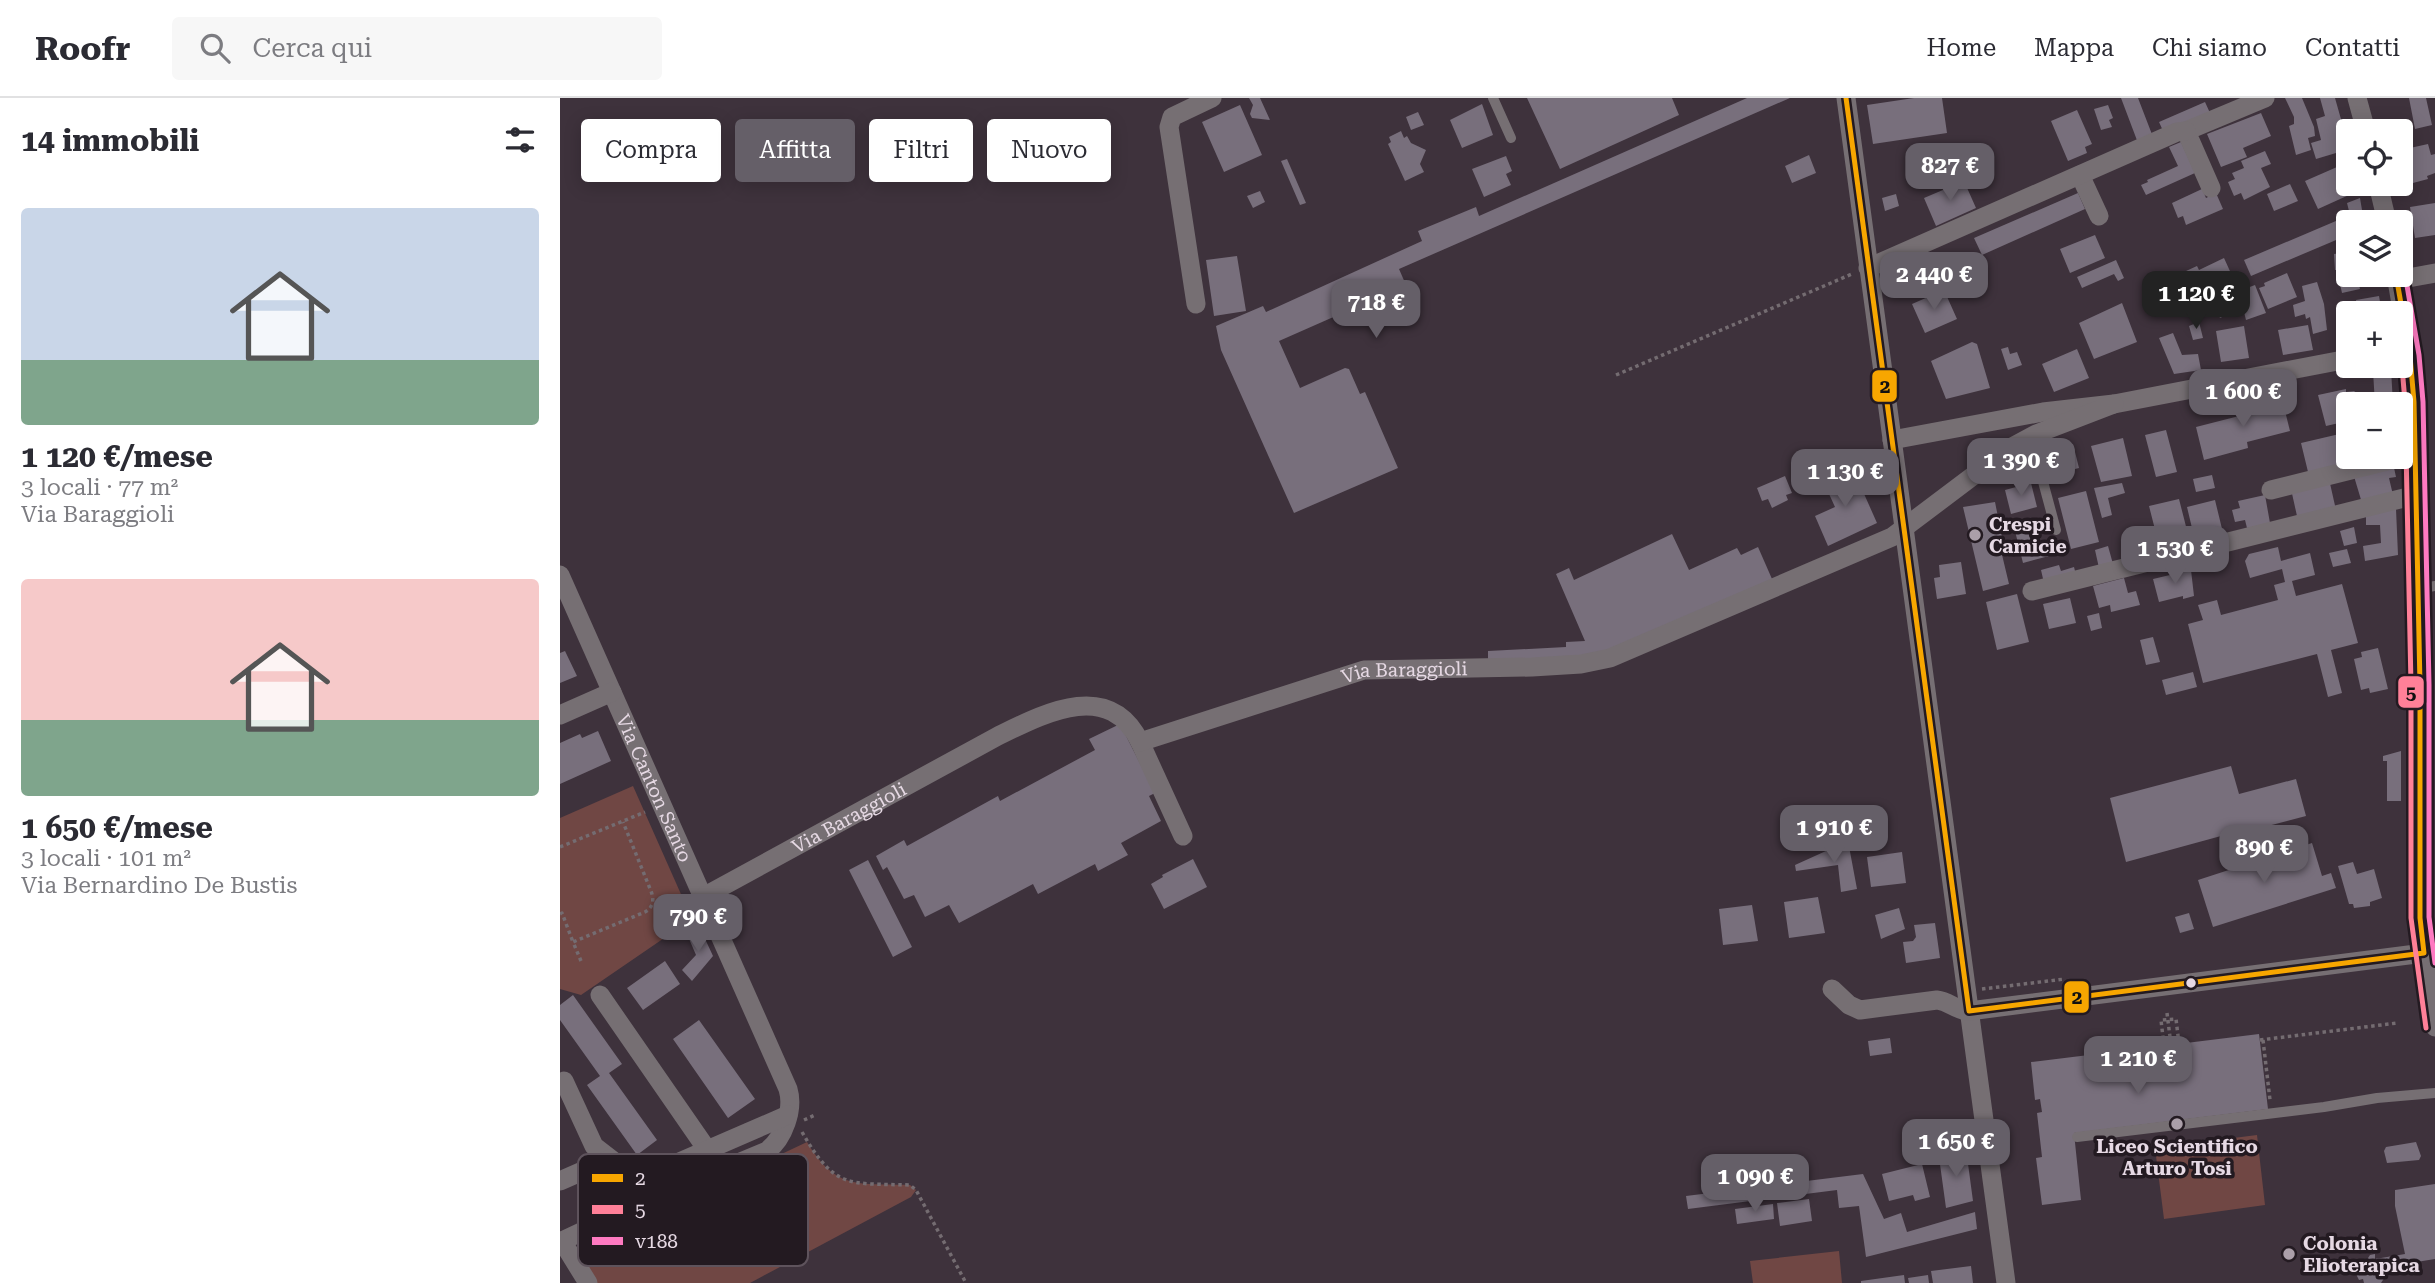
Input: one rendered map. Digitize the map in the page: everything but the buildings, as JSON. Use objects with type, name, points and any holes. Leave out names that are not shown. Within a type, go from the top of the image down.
[{"type":"street","points":[[1196,304],[1169,127],[1172,117],[1212,98]]},
{"type":"street","points":[[1846,98],[2006,1283]]},
{"type":"street","points":[[1868,268],[2177,132],[2186,131],[2265,98]]},
{"type":"street","points":[[2357,98],[2363,119]]},
{"type":"street","points":[[2186,131],[2211,188]]},
{"type":"street","points":[[2080,175],[2099,216]]},
{"type":"street","points":[[2413,275],[2435,273]]},
{"type":"street","name":"Via Baraggioli","points":[[1892,440],[2043,412],[2114,404],[2336,361]]},
{"type":"street","points":[[2411,378],[2416,495],[2427,588],[2420,918],[2429,953],[2435,1027]]},
{"type":"street","name":"Via Baraggioli","points":[[702,897],[998,736],[1049,712],[1080,706],[1106,709],[1129,723],[1140,742],[1364,670],[1532,667],[1603,660],[1888,539],[2000,455],[2031,437],[2114,404]]},
{"type":"street","points":[[2271,491],[2415,454]]},
{"type":"street","points":[[2032,591],[2416,495]]},
{"type":"street","name":"Via Canton Santo","points":[[560,575],[788,1089],[788,1115]]},
{"type":"street","points":[[560,715],[612,692]]},
{"type":"street","points":[[1140,742],[1183,836]]},
{"type":"street","points":[[1832,989],[1849,1005],[1860,1010],[1937,1000],[1969,1011],[2429,953]]},
{"type":"street","points":[[600,995],[712,1154]]},
{"type":"street","points":[[560,1083],[564,1081],[592,1143],[604,1154]]},
{"type":"street","points":[[699,1154],[788,1115]]},
{"type":"street","points":[[758,1154],[771,1148],[779,1139],[788,1115]]},
{"type":"street","points":[[560,1181],[578,1173]]},
{"type":"street","points":[[578,1233],[561,1241],[588,1283]]},
{"type":"lane","points":[[1493,98],[1511,138]]},
{"type":"lane","points":[[2031,437],[2056,530]]},
{"type":"lane","points":[[2077,1137],[2377,1098],[2435,1093]]},
{"type":"path","points":[[1616,375],[1868,268]]},
{"type":"path","points":[[560,847],[650,810]]},
{"type":"path","points":[[573,942],[645,912],[652,905],[651,891],[623,822]]},
{"type":"path","points":[[560,914],[562,913],[581,961]]},
{"type":"path","points":[[2167,1013],[2171,1045]]},
{"type":"path","points":[[2164,1046],[2161,1020],[2176,1019],[2179,1044]]},
{"type":"path","points":[[2272,1113],[2262,1040],[2397,1023]]},
{"type":"path","points":[[788,1115],[796,1122],[817,1159],[833,1175],[859,1183],[911,1185],[966,1283]]},
{"type":"shaded area","points":[[633,786],[692,919],[581,995],[560,989],[560,818]]},
{"type":"shaded area","points":[[2257,1135],[2265,1205],[2164,1219],[2155,1148]]},
{"type":"shaded area","points":[[807,1142],[828,1169],[839,1177],[863,1183],[910,1185],[916,1190],[911,1197],[808,1252],[808,1154],[781,1154]]},
{"type":"shaded area","points":[[1839,1251],[1842,1283],[1753,1283],[1750,1261]]},
{"type":"shaded area","points":[[584,1266],[782,1266],[750,1283],[594,1283]]},
{"type":"transit line","name":"2","points":[[1846,98],[1969,1011],[2424,953],[2420,918],[2420,685],[2414,402],[2410,356],[2398,287]]},
{"type":"transit line","name":"v188","points":[[2407,287],[2419,355],[2423,402],[2429,685],[2429,917],[2435,963]]},
{"type":"transit line","name":"5","points":[[2403,378],[2411,685],[2411,918],[2426,1028]]},
{"type":"place","name":"Crespi Camicie","points":[[1975,535]]},
{"type":"place","name":"Liceo Scientifico Arturo Tosi","points":[[2177,1124]]},
{"type":"place","name":"Colonia Elioterapica","points":[[2289,1254]]}]
